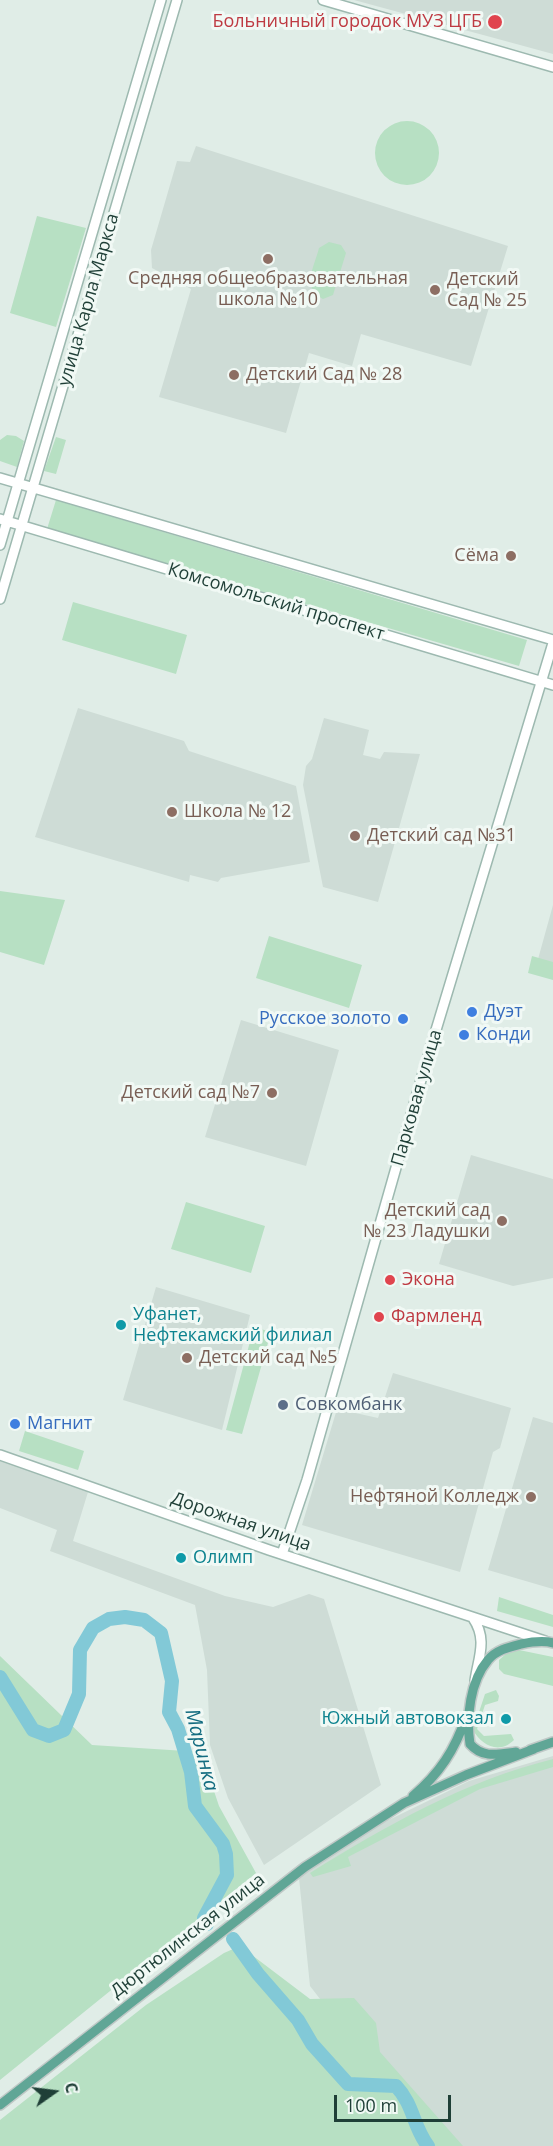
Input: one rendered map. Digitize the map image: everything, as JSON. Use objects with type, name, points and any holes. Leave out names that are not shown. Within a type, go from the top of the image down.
[{"type":"main road","name":"улица Карла Маркса","points":[[0,545],[4,520],[161,0]]},
{"type":"main road","name":"улица Карла Маркса","points":[[0,599],[177,0]]},
{"type":"main road","points":[[323,0],[553,67]]},
{"type":"main road","points":[[0,478],[553,641]]},
{"type":"main road","name":"Комсомольский проспект","points":[[4,520],[553,685]]},
{"type":"main road","name":"Парковая улица","points":[[282,1554],[307,1480],[423,1074],[553,641]]},
{"type":"main road","name":"Дорожная улица","points":[[0,1455],[282,1554],[551,1643]]},
{"type":"main road","points":[[473,1618],[479,1627],[482,1641],[473,1694]]},
{"type":"main road","points":[[404,1803],[439,1773],[454,1748],[483,1668],[497,1653],[521,1644],[551,1643]]},
{"type":"main road","points":[[469,1708],[470,1744],[480,1753],[488,1755],[537,1748]]},
{"type":"main road","points":[[404,1803],[474,1772],[553,1743]]},
{"type":"main road","name":"Дюртюлинская улица","points":[[0,2105],[281,1884],[404,1803]]},
{"type":"shaded area","name":"Больничный городок МУЗ ЦГБ","points":[[354,0],[553,0],[553,54],[520,45]]},
{"type":"shaded area","points":[[196,146],[508,246],[471,366],[361,334],[352,366],[309,353],[286,433],[159,397],[191,289],[152,268],[151,250],[177,161],[190,162]]},
{"type":"shaded area","name":"Школа № 12","points":[[78,708],[184,741],[189,751],[296,786],[310,862],[221,878],[218,882],[190,875],[189,882],[35,837]]},
{"type":"shaded area","name":"Детский сад №31","points":[[324,718],[369,730],[363,755],[380,759],[384,752],[420,754],[378,902],[323,887],[303,785],[306,766],[312,759]]},
{"type":"shaded area","points":[[553,905],[553,976],[535,970]]},
{"type":"shaded area","name":"Детский сад №7","points":[[241,1020],[339,1050],[306,1166],[205,1137]]},
{"type":"shaded area","name":"Детский сад № 23 Ладушки","points":[[471,1155],[553,1179],[553,1278],[513,1286],[439,1264]]},
{"type":"shaded area","name":"Детский сад №5","points":[[156,1287],[250,1315],[222,1430],[123,1400]]},
{"type":"shaded area","points":[[393,1373],[511,1408],[500,1448],[493,1452],[460,1572],[302,1525],[337,1409],[378,1418]]},
{"type":"shaded area","name":"Нефтяной Колледж","points":[[533,1417],[553,1423],[553,1589],[488,1570]]},
{"type":"shaded area","points":[[0,1459],[88,1492],[73,1541],[225,1596],[273,1607],[309,1594],[324,1599],[381,1785],[264,1865],[228,1798],[210,1745],[207,1670],[195,1605],[50,1551],[57,1530],[0,1508]]},
{"type":"shaded area","points":[[553,1756],[553,2146],[434,2146],[310,1986],[299,1878],[368,1830],[469,1781]]},
{"type":"green space","points":[[401,121],[413,121],[430,130],[437,141],[439,153],[437,165],[430,176],[413,185],[401,185],[389,180],[380,171],[375,159],[375,147],[380,135],[389,126]]},
{"type":"green space","points":[[37,216],[86,228],[56,327],[10,313]]},
{"type":"green space","points":[[329,242],[341,245],[346,253],[333,295],[323,299],[312,289],[311,276],[319,248]]},
{"type":"green space","points":[[7,435],[16,436],[24,441],[17,467],[0,461],[0,440]]},
{"type":"green space","points":[[56,437],[66,440],[56,474],[44,471]]},
{"type":"green space","points":[[56,500],[527,640],[519,666],[47,529]]},
{"type":"green space","points":[[73,602],[187,635],[176,674],[62,640]]},
{"type":"green space","points":[[0,891],[65,900],[44,965],[0,952]]},
{"type":"green space","points":[[269,936],[362,965],[349,1008],[256,978]]},
{"type":"green space","points":[[532,956],[553,962],[553,980],[528,973]]},
{"type":"green space","points":[[186,1202],[265,1226],[251,1273],[171,1249]]},
{"type":"green space","points":[[254,1327],[271,1332],[242,1434],[226,1430]]},
{"type":"green space","points":[[25,1431],[84,1451],[78,1470],[19,1451]]},
{"type":"green space","points":[[499,1597],[553,1615],[553,1627],[497,1611]]},
{"type":"green space","points":[[519,1650],[553,1657],[553,1686],[504,1674],[499,1669],[499,1660],[508,1652]]},
{"type":"green space","points":[[0,1656],[92,1745],[201,1752],[219,1806],[256,1873],[0,2080]]},
{"type":"green space","points":[[496,1690],[499,1696],[498,1701],[485,1705],[477,1729],[484,1736],[511,1734],[514,1740],[502,1747],[486,1744],[473,1730],[485,1694]]},
{"type":"green space","points":[[553,1759],[553,1767],[480,1789],[348,1857],[351,1866],[313,1877],[310,1873],[427,1806],[489,1779]]},
{"type":"green space","points":[[240,1946],[310,1999],[354,1998],[376,2023],[380,2052],[463,2146],[0,2146],[0,2120],[146,2005],[224,1953]]},
{"type":"waterway","name":"Маринка","points":[[0,1677],[33,1730],[49,1736],[64,1730],[79,1694],[80,1650],[93,1628],[109,1619],[125,1617],[144,1620],[161,1633],[172,1681],[169,1712],[178,1729],[191,1772],[195,1806],[223,1844],[226,1854],[227,1875],[204,1918],[207,1924]]},
{"type":"waterway","name":"Маринка","points":[[233,1939],[258,1974],[298,2020],[312,2044],[348,2084],[396,2086],[402,2093],[428,2146]]},
{"type":"place","name":"Больничный городок МУЗ ЦГБ","points":[[495,22]]},
{"type":"place","name":"Средняя общеобразовательная школа №10","points":[[268,259]]},
{"type":"place","name":"Детский Сад № 25","points":[[435,290]]},
{"type":"place","name":"Детский Сад № 28","points":[[234,375]]},
{"type":"place","name":"Сёма","points":[[511,556]]},
{"type":"place","name":"Школа № 12","points":[[172,812]]},
{"type":"place","name":"Детский сад №31","points":[[355,836]]},
{"type":"place","name":"Дуэт","points":[[472,1012]]},
{"type":"place","name":"Русское золото","points":[[403,1019]]},
{"type":"place","name":"Конди","points":[[464,1035]]},
{"type":"place","name":"Детский сад №7","points":[[272,1093]]},
{"type":"place","name":"Детский сад № 23 Ладушки","points":[[502,1221]]},
{"type":"place","name":"Экона","points":[[390,1280]]},
{"type":"place","name":"Фармленд","points":[[379,1317]]},
{"type":"place","name":"Уфанет, Нефтекамский филиал","points":[[121,1325]]},
{"type":"place","name":"Детский сад №5","points":[[187,1358]]},
{"type":"place","name":"Совкомбанк","points":[[283,1405]]},
{"type":"place","name":"Магнит","points":[[15,1424]]},
{"type":"place","name":"Нефтяной Колледж","points":[[531,1497]]},
{"type":"place","name":"Олимп","points":[[181,1558]]},
{"type":"place","name":"Южный автовокзал","points":[[506,1719]]}]
